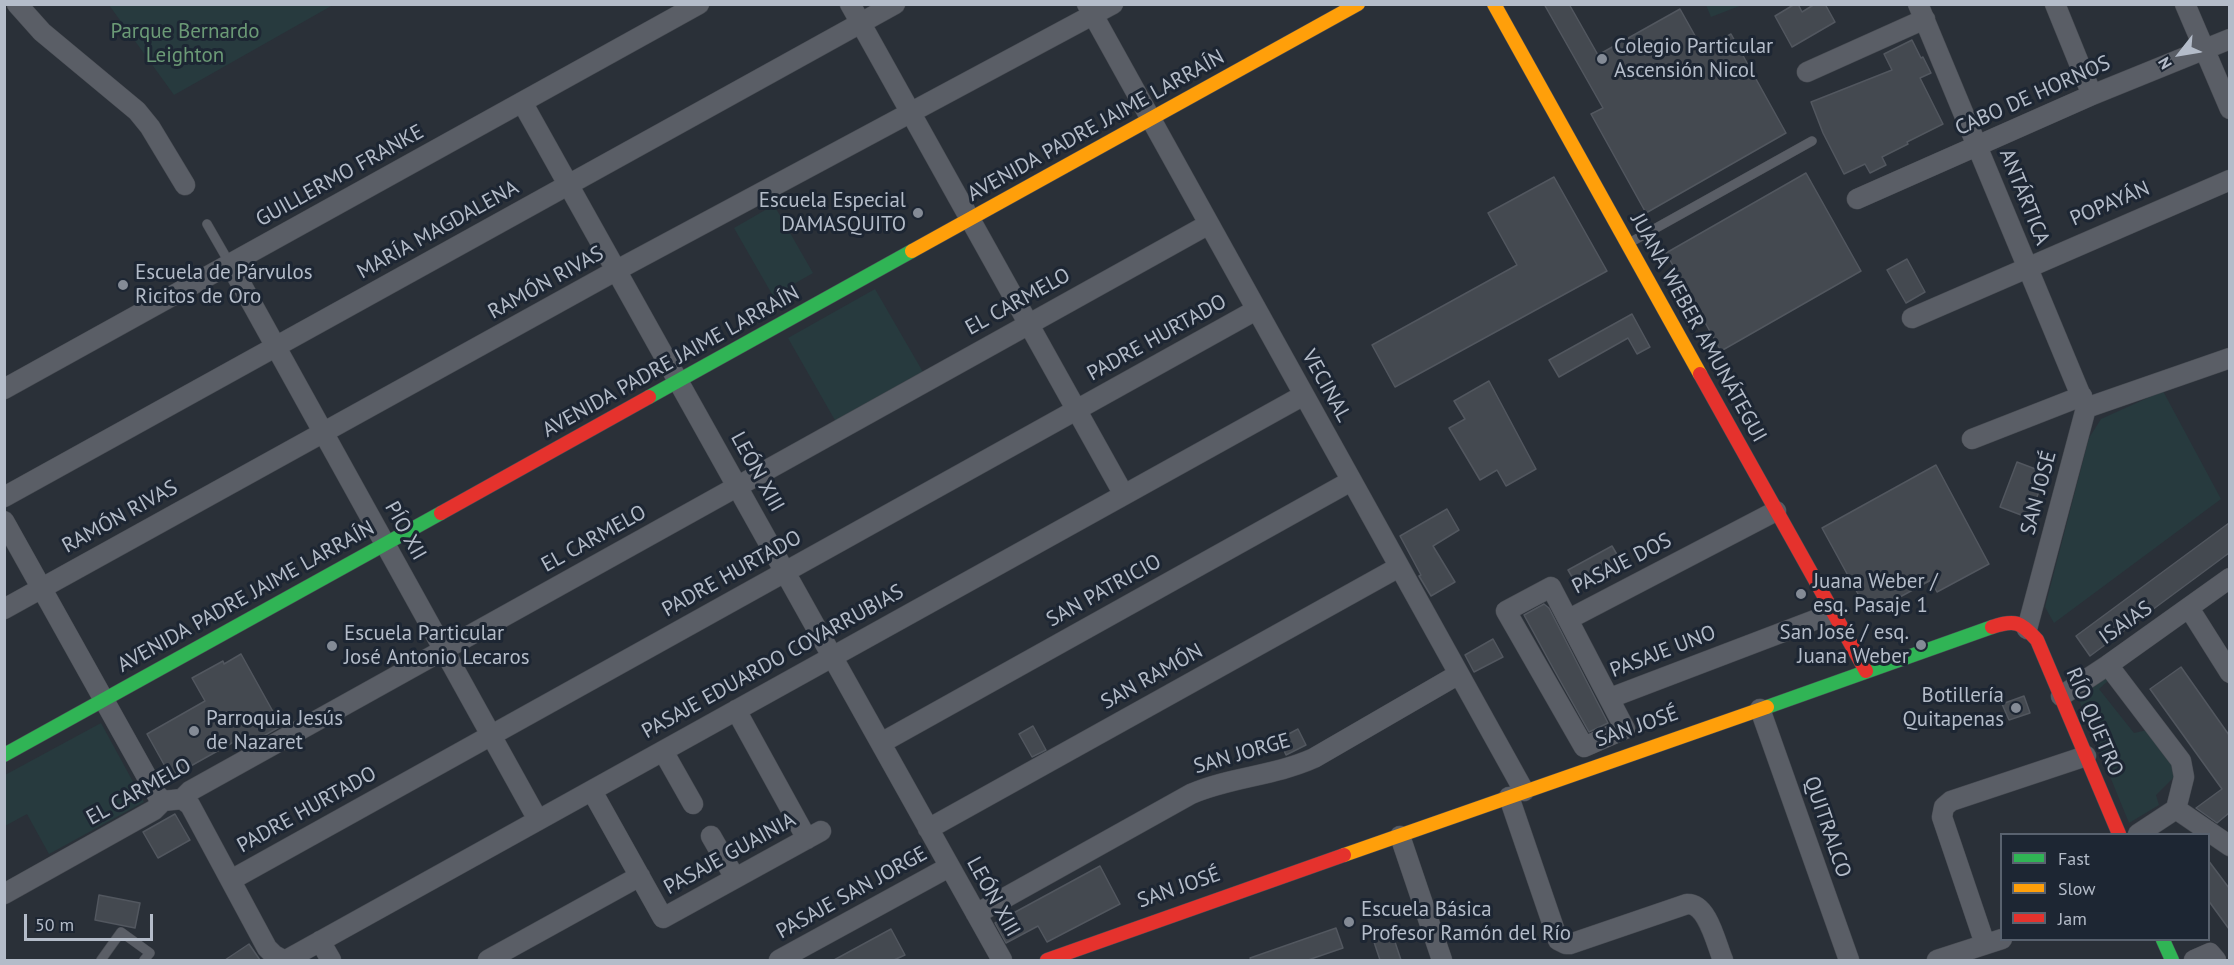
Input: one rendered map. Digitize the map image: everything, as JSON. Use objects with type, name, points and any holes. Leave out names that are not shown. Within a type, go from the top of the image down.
[{"type":"street","points":[[17,4],[42,32],[144,119],[185,185]]},
{"type":"street","name":"GUILLERMO FRANKE","points":[[4,389],[699,4]]},
{"type":"street","points":[[850,4],[1124,495]]},
{"type":"street","name":"MARÍA MAGDALENA","points":[[4,497],[895,4]]},
{"type":"street","name":"RAMÓN RIVAS","points":[[4,609],[617,270],[911,113],[1090,10],[1113,4]]},
{"type":"street","name":"AVENIDA PADRE JAIME LARRAÍN","points":[[4,755],[1358,4]]},
{"type":"street","name":"JUANA WEBER AMUNÁTEGUI","points":[[1494,4],[1866,671]]},
{"type":"street","points":[[2055,4],[2092,95]]},
{"type":"street","points":[[2185,4],[2229,109]]},
{"type":"street","name":"VECINAL","points":[[1090,10],[1459,675],[1516,794],[1558,940],[1570,944],[1687,904],[1693,904],[1700,906],[1706,917],[1723,960]]},
{"type":"street","points":[[1807,72],[1921,12]]},
{"type":"street","name":"ANTÁRTICA","points":[[1921,12],[2084,402]]},
{"type":"street","name":"CABO DE HORNOS","points":[[1857,199],[2092,95],[2229,39]]},
{"type":"street","name":"LEÓN XIII","points":[[522,102],[1002,960]]},
{"type":"street","name":"POPAYÁN","points":[[1912,318],[2026,266],[2229,180]]},
{"type":"street","name":"EL CARMELO","points":[[4,894],[1209,224]]},
{"type":"street","name":"PÍO XII","points":[[230,264],[538,820]]},
{"type":"street","name":"PADRE HURTADO","points":[[231,880],[1257,310]]},
{"type":"street","points":[[1972,439],[2229,358]]},
{"type":"street","name":"PASAJE EDUARDO COVARRUBIAS","points":[[231,880],[267,948],[283,960],[1304,395]]},
{"type":"street","name":"SAN JOSÉ","points":[[1047,960],[2007,622],[2021,624],[2027,629],[2084,402]]},
{"type":"street","name":"SAN PATRICIO","points":[[880,743],[1351,481]]},
{"type":"street","name":"PASAJE DOS","points":[[1610,698],[1569,619],[1776,511]]},
{"type":"street","points":[[4,521],[157,795],[190,805],[231,880]]},
{"type":"street","name":"SAN RAMÓN","points":[[928,829],[1399,567]]},
{"type":"street","name":"ISAIAS","points":[[2061,696],[2229,578]]},
{"type":"street","name":"PASAJE UNO","points":[[1569,619],[1551,587],[1506,611],[1584,747],[1625,729],[1610,698],[1833,613]]},
{"type":"street","points":[[2189,608],[2229,673]]},
{"type":"street","name":"RÍO QUETRO","points":[[2027,629],[2037,640],[2119,833]]},
{"type":"street","points":[[2108,665],[2181,761],[2184,777],[2176,809],[2140,833]]},
{"type":"street","name":"SAN JORGE","points":[[976,914],[1191,794],[1216,784],[1296,766],[1459,675]]},
{"type":"street","name":"QUITRALCO","points":[[1760,709],[1849,960]]},
{"type":"street","name":"PASAJE GUAINIA","points":[[640,876],[663,918],[814,835],[736,710]]},
{"type":"street","points":[[663,751],[693,804]]},
{"type":"street","points":[[1937,960],[1993,941],[1942,817],[1944,807],[1951,801],[2086,756]]},
{"type":"street","points":[[488,960],[640,876],[592,791]]},
{"type":"street","points":[[2176,809],[2229,846]]},
{"type":"street","points":[[711,836],[735,878]]},
{"type":"street","points":[[1400,836],[1442,960]]},
{"type":"street","name":"PASAJE SAN JORGE","points":[[779,960],[949,867]]},
{"type":"street","points":[[320,941],[331,960]]},
{"type":"street","points":[[2164,941],[2172,960]]},
{"type":"street","points":[[2194,960],[2210,952],[2216,960]]},
{"type":"lane","points":[[1627,244],[1812,141]]},
{"type":"lane","points":[[207,224],[230,264]]},
{"type":"lane","points":[[101,960],[121,932],[150,952],[144,960]]},
{"type":"green space","name":"Parque Bernardo Leighton","points":[[109,5],[333,5],[174,95]]},
{"type":"green space","points":[[1706,5],[1742,5],[1711,17]]},
{"type":"green space","points":[[774,205],[813,273],[773,296],[734,228]]},
{"type":"green space","points":[[875,289],[927,379],[840,429],[788,338]]},
{"type":"green space","points":[[2163,391],[2221,499],[2054,623],[2045,607],[2089,438],[2101,419]]},
{"type":"green space","points":[[2100,674],[2110,679],[2099,689],[2134,733],[2147,730],[2177,767],[2177,774],[2156,795],[2159,805],[2129,823],[2076,693]]},
{"type":"green space","points":[[101,723],[144,802],[49,854],[27,814],[5,826],[5,775]]},
{"type":"building","points":[[1544,4],[1569,4],[1598,55],[1680,9],[1703,50],[1731,34],[1786,133],[1646,213],[1591,114],[1603,108]]},
{"type":"building","points":[[1798,4],[1802,12],[1815,4],[1825,4],[1835,22],[1792,47],[1775,16]]},
{"type":"building","points":[[1912,40],[1931,73],[1920,78],[1943,124],[1882,157],[1886,165],[1870,173],[1865,164],[1844,174],[1823,133],[1811,102],[1892,70],[1884,54]]},
{"type":"building","points":[[1806,173],[1861,271],[1721,351],[1666,253]]},
{"type":"building","points":[[1554,177],[1607,271],[1395,387],[1372,345],[1517,265],[1488,213]]},
{"type":"building","points":[[1907,259],[1925,292],[1906,303],[1887,270]]},
{"type":"building","points":[[1632,314],[1650,347],[1637,354],[1628,338],[1559,377],[1549,360]]},
{"type":"building","points":[[1489,381],[1536,469],[1506,486],[1497,470],[1480,480],[1449,428],[1465,419],[1454,401]]},
{"type":"building","points":[[2017,462],[2046,473],[2029,518],[2000,507]]},
{"type":"building","points":[[1936,465],[1989,564],[1937,592],[1931,580],[1869,614],[1822,528]]},
{"type":"building","points":[[1447,509],[1459,530],[1433,546],[1455,582],[1431,596],[1400,536]]},
{"type":"building","points":[[2229,523],[2229,553],[2090,656],[2076,636]]},
{"type":"building","points":[[1612,546],[1622,563],[1578,587],[1568,570]]},
{"type":"building","points":[[1544,604],[1549,608],[1608,723],[1589,732],[1524,615]]},
{"type":"building","points":[[1493,639],[1503,657],[1474,672],[1465,655]]},
{"type":"building","points":[[241,654],[281,726],[253,742],[248,734],[171,777],[147,734],[205,701],[192,678]]},
{"type":"building","points":[[2181,667],[2229,735],[2229,813],[2217,823],[2196,808],[2222,789],[2150,689]]},
{"type":"building","name":"Botillería Quitapenas","points":[[2024,696],[2030,713],[2009,720],[2002,704]]},
{"type":"building","points":[[1033,726],[1046,750],[1032,757],[1019,734]]},
{"type":"building","points":[[1298,729],[1306,745],[1286,755],[1279,739]]},
{"type":"building","points":[[175,814],[190,840],[158,858],[143,832]]},
{"type":"building","points":[[2210,863],[2229,888],[2229,929],[2210,903]]},
{"type":"building","points":[[1100,866],[1120,904],[1047,942],[1038,926],[1006,943],[995,923]]},
{"type":"building","points":[[99,895],[140,903],[135,928],[95,920]]},
{"type":"building","points":[[1336,928],[1343,948],[1308,960],[1251,960],[1250,958]]},
{"type":"building","points":[[891,929],[905,955],[894,960],[834,960]]},
{"type":"building","points":[[1392,933],[1401,960],[1380,960],[1373,939]]},
{"type":"building","points":[[249,944],[260,960],[225,960]]},
{"type":"traffic: fast","points":[[649,397],[912,251]]},
{"type":"traffic: fast","points":[[4,755],[441,513]]},
{"type":"traffic: fast","points":[[1767,707],[1992,627]]},
{"type":"traffic: fast","points":[[2163,941],[2172,960]]},
{"type":"traffic: slow","points":[[912,251],[1358,4]]},
{"type":"traffic: slow","points":[[1494,4],[1700,374]]},
{"type":"traffic: slow","points":[[1344,855],[1767,707]]},
{"type":"traffic: jam","points":[[1700,374],[1866,671]]},
{"type":"traffic: jam","points":[[441,513],[649,397]]},
{"type":"traffic: jam","points":[[1992,627],[2006,623],[2017,624],[2037,640],[2119,833]]},
{"type":"traffic: jam","points":[[1047,960],[1344,855]]},
{"type":"place","name":"Colegio Particular Ascensión Nicol","points":[[1602,59]]},
{"type":"place","name":"Escuela Especial DAMASQUITO","points":[[918,213]]},
{"type":"place","name":"Escuela de Párvulos Ricitos de Oro","points":[[123,285]]},
{"type":"place","name":"Juana Weber / esq. Pasaje 1","points":[[1801,594]]},
{"type":"place","name":"San José / esq. Juana Weber","points":[[1921,645]]},
{"type":"place","name":"Escuela Particular José Antonio Lecaros","points":[[332,646]]},
{"type":"place","name":"Botillería Quitapenas","points":[[2016,708]]},
{"type":"place","name":"Parroquia Jesús de Nazaret","points":[[194,731]]},
{"type":"place","name":"Escuela Básica Profesor Ramón del Río","points":[[1349,922]]}]
